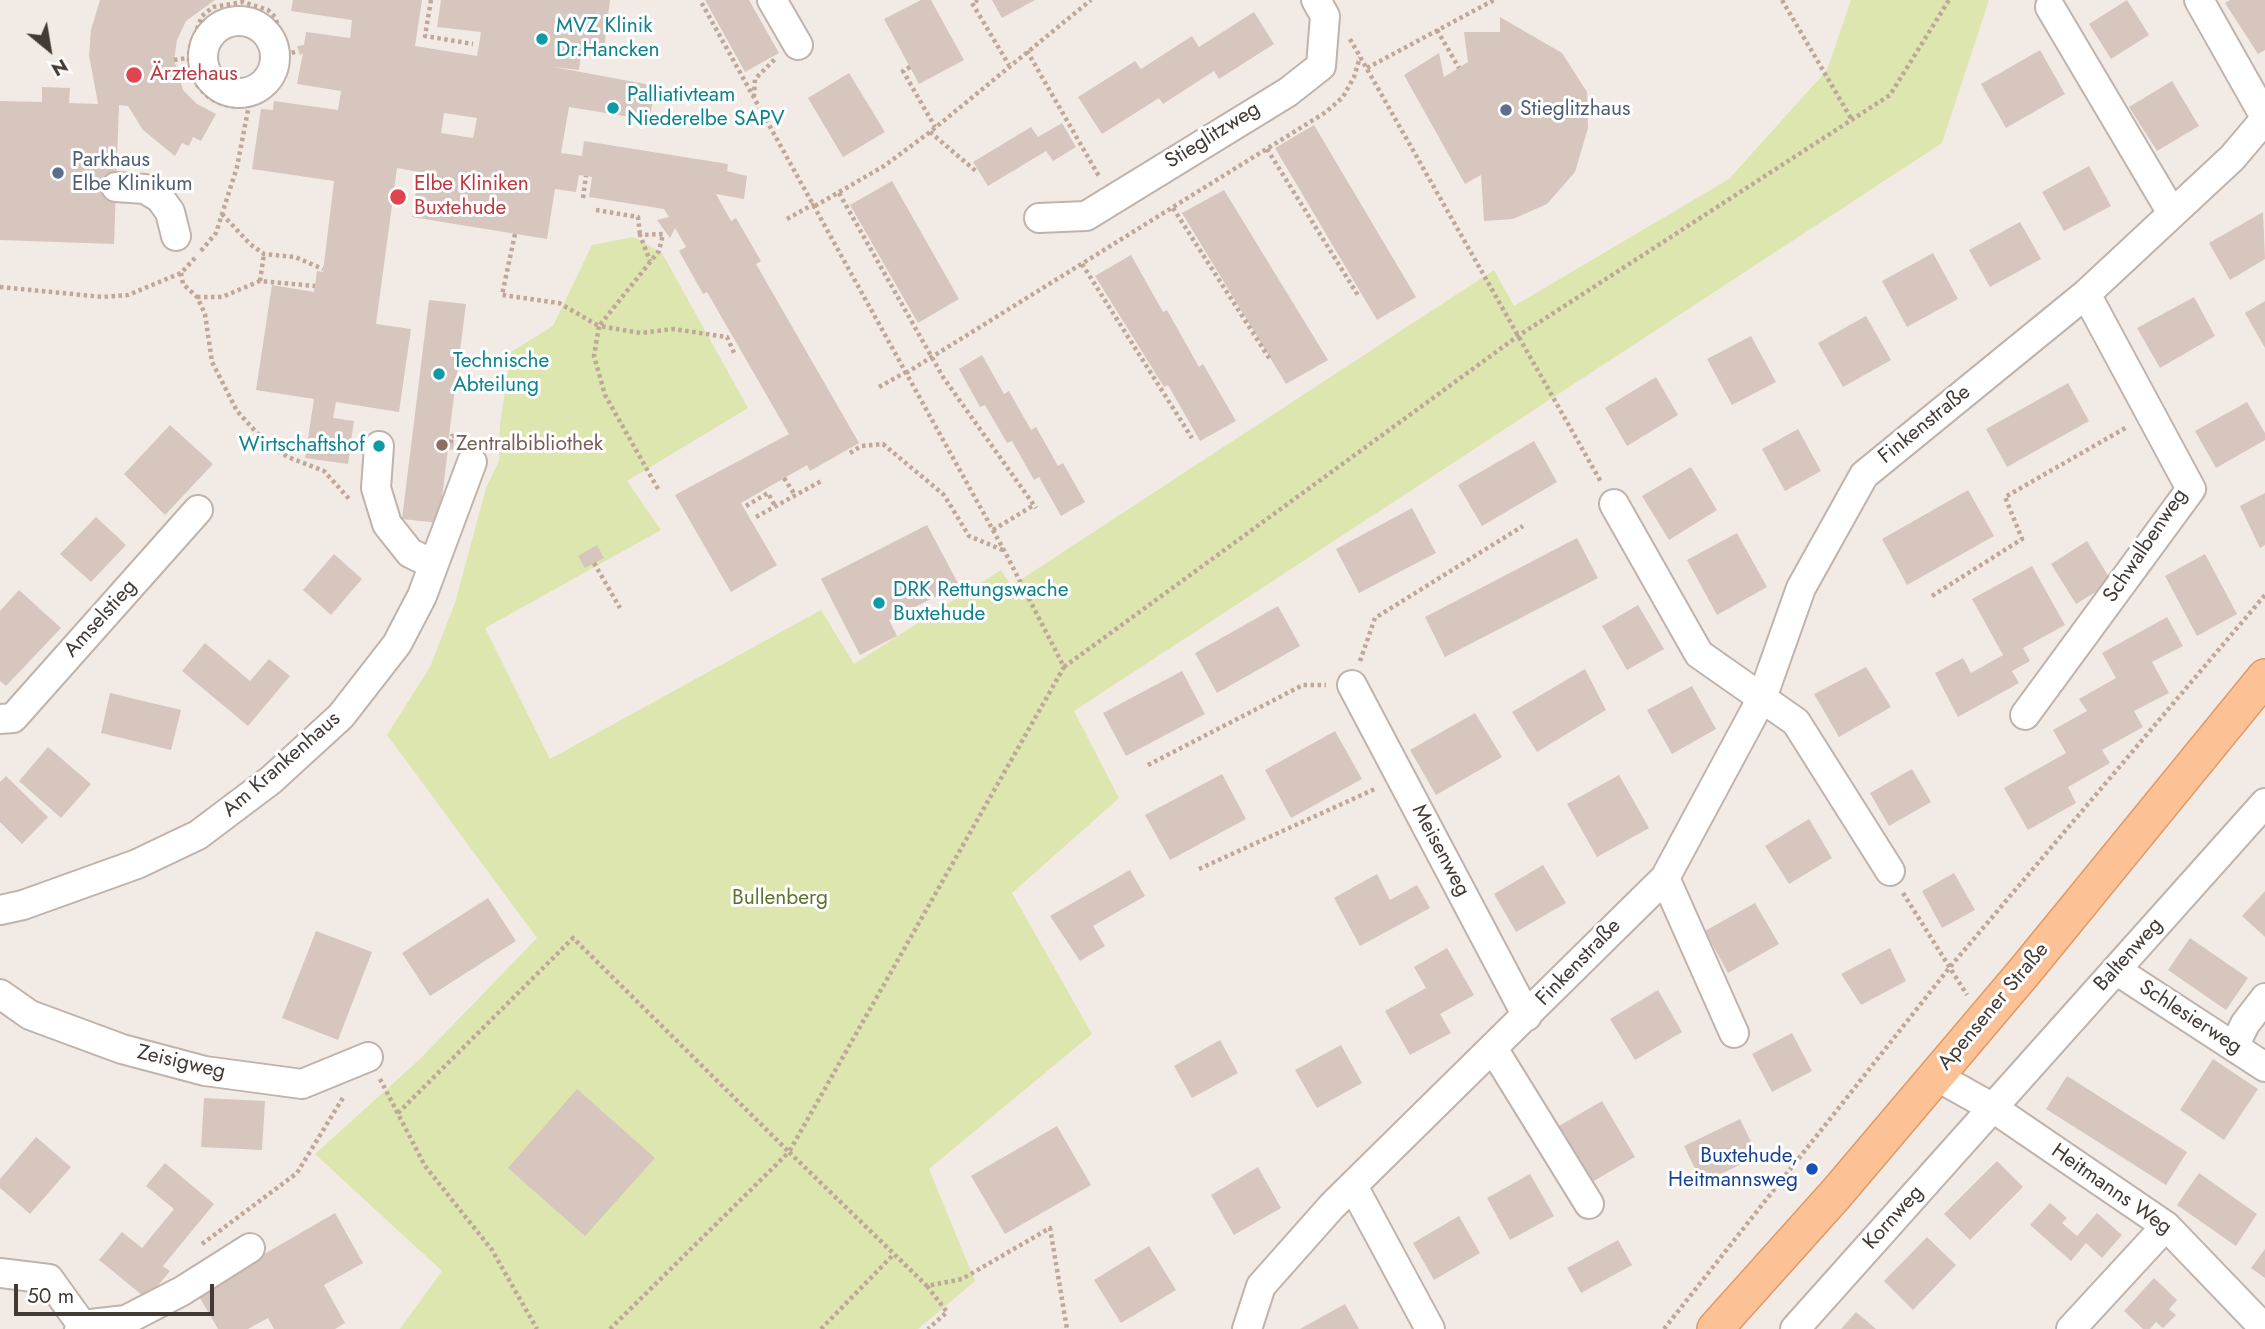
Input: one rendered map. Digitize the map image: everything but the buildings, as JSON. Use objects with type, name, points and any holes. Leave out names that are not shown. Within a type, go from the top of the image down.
[{"type":"main road","name":"Apensener Straße","points":[[1715,1329],[1936,1076],[2265,677]]},
{"type":"street","points":[[772,0],[798,45]]},
{"type":"street","name":"Finkenstraße","points":[[1247,1329],[1261,1286],[1353,1186],[1494,1050],[1566,973],[1665,878],[1762,698],[1801,588],[1864,475],[2085,294],[2262,129],[2199,0]]},
{"type":"street","points":[[2050,7],[2172,213]]},
{"type":"street","name":"Stieglitzweg","points":[[1039,218],[1086,216],[1288,92],[1321,65],[1321,8]]},
{"type":"street","points":[[116,187],[145,190],[160,198],[170,212],[176,236]]},
{"type":"street","name":"Schwalbenweg","points":[[2025,715],[2191,489],[2085,294]]},
{"type":"street","points":[[379,446],[376,488],[387,524],[410,553],[433,564]]},
{"type":"street","name":"Am Krankenhaus","points":[[0,910],[23,905],[136,864],[198,835],[271,780],[341,716],[397,644],[422,596],[472,463]]},
{"type":"street","points":[[1614,504],[1699,654],[1796,722],[1890,871]]},
{"type":"street","name":"Amselstieg","points":[[0,719],[13,718],[198,510]]},
{"type":"street","name":"Meisenweg","points":[[1352,685],[1527,1017]]},
{"type":"street","name":"Baltenweg","points":[[1993,1108],[2265,803]]},
{"type":"street","points":[[1665,878],[1734,1033]]},
{"type":"street","name":"Schlesierweg","points":[[2116,970],[2265,1067]]},
{"type":"street","name":"Zeisigweg","points":[[0,994],[30,1015],[122,1049],[205,1071],[302,1084],[369,1057]]},
{"type":"street","points":[[2234,1047],[2245,1024],[2265,998]]},
{"type":"street","points":[[1494,1050],[1589,1205]]},
{"type":"street","name":"Heitmanns Weg","points":[[1936,1076],[1993,1108],[2166,1226],[2265,1329]]},
{"type":"street","name":"Kornweg","points":[[1795,1329],[1993,1108]]},
{"type":"street","points":[[1353,1186],[1430,1329]]},
{"type":"street","points":[[2071,1329],[2166,1226]]},
{"type":"street","points":[[0,1273],[49,1279],[81,1327],[126,1320],[182,1290],[250,1248]]},
{"type":"path","points":[[263,7],[264,0]]},
{"type":"path","points":[[430,0],[425,36],[472,44]]},
{"type":"path","points":[[700,0],[754,98],[771,123],[1005,552],[1064,667]]},
{"type":"path","points":[[978,0],[972,4],[1009,65]]},
{"type":"path","points":[[1367,68],[1494,0]]},
{"type":"path","points":[[1782,0],[1852,120]]},
{"type":"path","points":[[610,1329],[789,1152],[1064,667],[1518,336],[1890,95],[1949,0]]},
{"type":"path","points":[[787,219],[839,193],[884,166],[930,132],[1089,1]]},
{"type":"path","points":[[242,10],[243,2]]},
{"type":"path","points":[[243,2],[263,7],[275,18],[282,31],[279,81],[271,91],[248,105],[235,105],[210,98],[193,76],[187,58],[202,16],[213,7],[243,2]]},
{"type":"path","points":[[1321,8],[1348,34],[1614,504]]},
{"type":"path","points":[[195,35],[215,16],[242,10],[267,20],[282,42]]},
{"type":"path","points":[[1437,30],[1460,68]]},
{"type":"path","points":[[754,98],[755,79],[765,66],[798,45]]},
{"type":"path","points":[[279,62],[298,51]]},
{"type":"path","points":[[1027,51],[1112,200]]},
{"type":"path","points":[[879,387],[932,358],[1326,112],[1343,97],[1354,77],[1360,56]]},
{"type":"path","points":[[174,60],[187,58]]},
{"type":"path","points":[[909,67],[903,71],[935,127]]},
{"type":"path","points":[[930,132],[978,173]]},
{"type":"path","points":[[1267,149],[1359,297]]},
{"type":"path","points":[[583,198],[586,176]]},
{"type":"path","points":[[839,193],[966,413],[997,450],[1035,507],[993,530]]},
{"type":"path","points":[[1173,208],[1271,361]]},
{"type":"path","points":[[596,210],[638,217],[640,235],[650,261]]},
{"type":"path","points":[[222,214],[250,244],[264,254],[295,257],[323,269]]},
{"type":"path","points":[[515,234],[502,295],[559,303],[599,326],[641,333],[673,329],[727,337],[735,355]]},
{"type":"path","points":[[640,235],[663,234],[659,251],[599,326],[594,356],[606,395],[658,489]]},
{"type":"path","points":[[260,281],[264,254]]},
{"type":"path","points":[[1082,264],[1192,438]]},
{"type":"path","points":[[181,273],[183,284],[197,297],[205,314],[212,362],[237,411],[267,444],[288,457],[324,471],[360,512]]},
{"type":"path","points":[[197,297],[222,297],[260,281],[315,285]]},
{"type":"path","points":[[1932,596],[2022,539],[2006,497],[2149,414]]},
{"type":"path","points":[[451,443],[452,436]]},
{"type":"path","points":[[849,453],[861,446],[883,444],[944,495],[970,536],[1005,552]]},
{"type":"path","points":[[785,478],[795,495]]},
{"type":"path","points":[[756,517],[822,480]]},
{"type":"path","points":[[746,506],[768,494],[775,506]]},
{"type":"path","points":[[1148,765],[1303,685],[1352,685],[1375,618],[1522,526]]},
{"type":"path","points":[[594,563],[620,608]]},
{"type":"path","points":[[1664,1329],[1950,967],[2265,595]]},
{"type":"path","points":[[1199,869],[1400,777]]},
{"type":"path","points":[[1890,871],[1984,1019]]},
{"type":"path","points":[[398,1113],[573,938],[927,1286],[947,1311],[928,1329]]},
{"type":"path","points":[[369,1057],[425,1166],[492,1250],[537,1329]]},
{"type":"path","points":[[196,1248],[297,1172],[369,1057]]},
{"type":"path","points":[[927,1286],[962,1279],[1050,1228],[1067,1329]]},
{"type":"path","points":[[821,1329],[894,1254]]},
{"type":"green space","name":"Bullenberg","points":[[1851,0],[1989,0],[1942,143],[1074,711],[1119,798],[1012,893],[1092,1034],[929,1169],[975,1281],[918,1329],[400,1329],[442,1271],[315,1154],[419,1060],[537,938],[387,735],[430,667],[455,603],[486,488],[499,461],[500,424],[511,352],[553,326],[592,245],[634,237],[662,253],[748,408],[627,481],[661,530],[485,628],[550,759],[821,610],[854,664],[1001,570],[1011,586],[1494,270],[1514,306],[1729,179],[1827,70]]},
{"type":"place","name":"MVZ Klinik Dr.Hancken","points":[[542,39]]},
{"type":"place","name":"Ärztehaus","points":[[134,75]]},
{"type":"place","name":"Palliativteam Niederelbe SAPV","points":[[613,108]]},
{"type":"place","name":"Stieglitzhaus","points":[[1506,110]]},
{"type":"place","name":"Parkhaus Elbe Klinikum","points":[[58,173]]},
{"type":"place","name":"Elbe Kliniken Buxtehude","points":[[398,197]]},
{"type":"place","name":"Technische Abteilung","points":[[439,374]]},
{"type":"place","name":"Zentralbibliothek","points":[[442,445]]},
{"type":"place","name":"Wirtschaftshof","points":[[379,446]]},
{"type":"place","name":"DRK Rettungswache Buxtehude","points":[[879,603]]},
{"type":"place","name":"Buxtehude, Heitmannsweg","points":[[1812,1169]]}]
